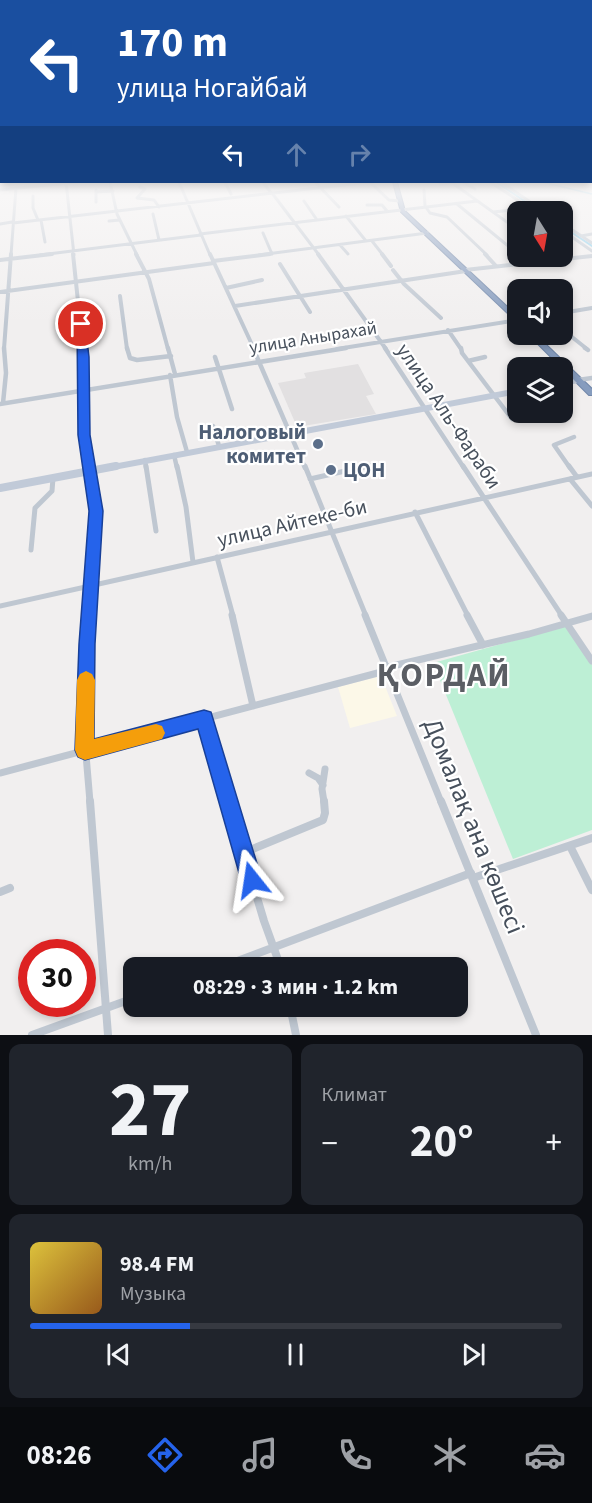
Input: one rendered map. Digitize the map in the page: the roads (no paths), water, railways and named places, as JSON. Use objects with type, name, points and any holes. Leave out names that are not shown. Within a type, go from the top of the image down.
[{"type":"highway","points":[[420,227],[507,310]]},
{"type":"highway","points":[[542,345],[592,393]]},
{"type":"main road","points":[[573,381],[578,380]]},
{"type":"main road","points":[[0,488],[507,393]]},
{"type":"street","points":[[2,403],[6,373],[4,344],[12,227]]},
{"type":"street","points":[[41,227],[45,242]]},
{"type":"street","points":[[70,227],[83,357],[82,390],[88,471],[96,503],[85,705],[85,750],[108,1035]]},
{"type":"street","points":[[123,227],[128,241],[132,243],[146,271],[171,356],[177,417],[187,452]]},
{"type":"street","points":[[156,227],[159,240]]},
{"type":"street","name":"Домалақ ана көшесі","points":[[198,227],[291,432],[536,1035]]},
{"type":"street","points":[[0,260],[253,227]]},
{"type":"street","name":"улица Аль-Фараби","points":[[298,227],[380,341],[592,661]]},
{"type":"street","points":[[355,227],[366,241]]},
{"type":"street","points":[[458,227],[487,255],[495,266]]},
{"type":"street","points":[[485,227],[507,245]]},
{"type":"street","points":[[573,231],[592,243]]},
{"type":"street","points":[[263,233],[272,254]]},
{"type":"street","points":[[0,292],[427,234]]},
{"type":"street","points":[[581,236],[592,234]]},
{"type":"street","points":[[573,238],[592,251]]},
{"type":"street","points":[[372,241],[402,281],[441,318]]},
{"type":"street","points":[[340,245],[348,254]]},
{"type":"street","points":[[573,259],[592,256]]},
{"type":"street","points":[[280,264],[310,312]]},
{"type":"street","points":[[235,306],[507,265]]},
{"type":"street","points":[[226,288],[262,280]]},
{"type":"street","points":[[120,296],[127,320],[126,340],[130,358],[137,360],[171,356]]},
{"type":"street","points":[[573,311],[592,308]]},
{"type":"street","name":"улица Анырахай","points":[[2,403],[507,321]]},
{"type":"street","points":[[448,330],[507,413]]},
{"type":"street","points":[[573,338],[588,351]]},
{"type":"street","points":[[215,357],[224,391],[232,410]]},
{"type":"street","points":[[468,361],[485,357]]},
{"type":"street","points":[[578,380],[592,378]]},
{"type":"street","points":[[213,426],[219,446]]},
{"type":"street","points":[[574,438],[554,445],[578,477]]},
{"type":"street","points":[[174,455],[186,507],[192,562]]},
{"type":"street","points":[[145,460],[156,531]]},
{"type":"street","points":[[310,479],[373,465],[382,474]]},
{"type":"street","name":"улица Айтеке-би","points":[[0,606],[592,474]]},
{"type":"street","points":[[31,549],[36,506],[52,491],[53,478]]},
{"type":"street","points":[[570,479],[592,506]]},
{"type":"street","points":[[415,512],[483,645]]},
{"type":"street","points":[[218,556],[253,706]]},
{"type":"street","points":[[0,773],[592,616]]},
{"type":"street","points":[[204,719],[264,921],[277,957]]},
{"type":"street","points":[[323,785],[327,778],[325,769]]},
{"type":"street","points":[[245,852],[323,820],[326,813],[323,785],[318,778],[309,773]]},
{"type":"street","points":[[248,957],[472,875],[592,838]]},
{"type":"street","points":[[570,846],[592,890]]},
{"type":"street","points":[[0,892],[10,888]]},
{"type":"street","points":[[33,1035],[123,1002]]},
{"type":"street","points":[[292,1017],[296,1035]]},
{"type":"waterway","points":[[573,233],[592,246]]},
{"type":"place","name":"Налоговый комитет","points":[[318,444]]},
{"type":"place","name":"ЦОН","points":[[331,470]]},
{"type":"district","name":"ҚОРДАЙ","points":[[444,675]]}]
